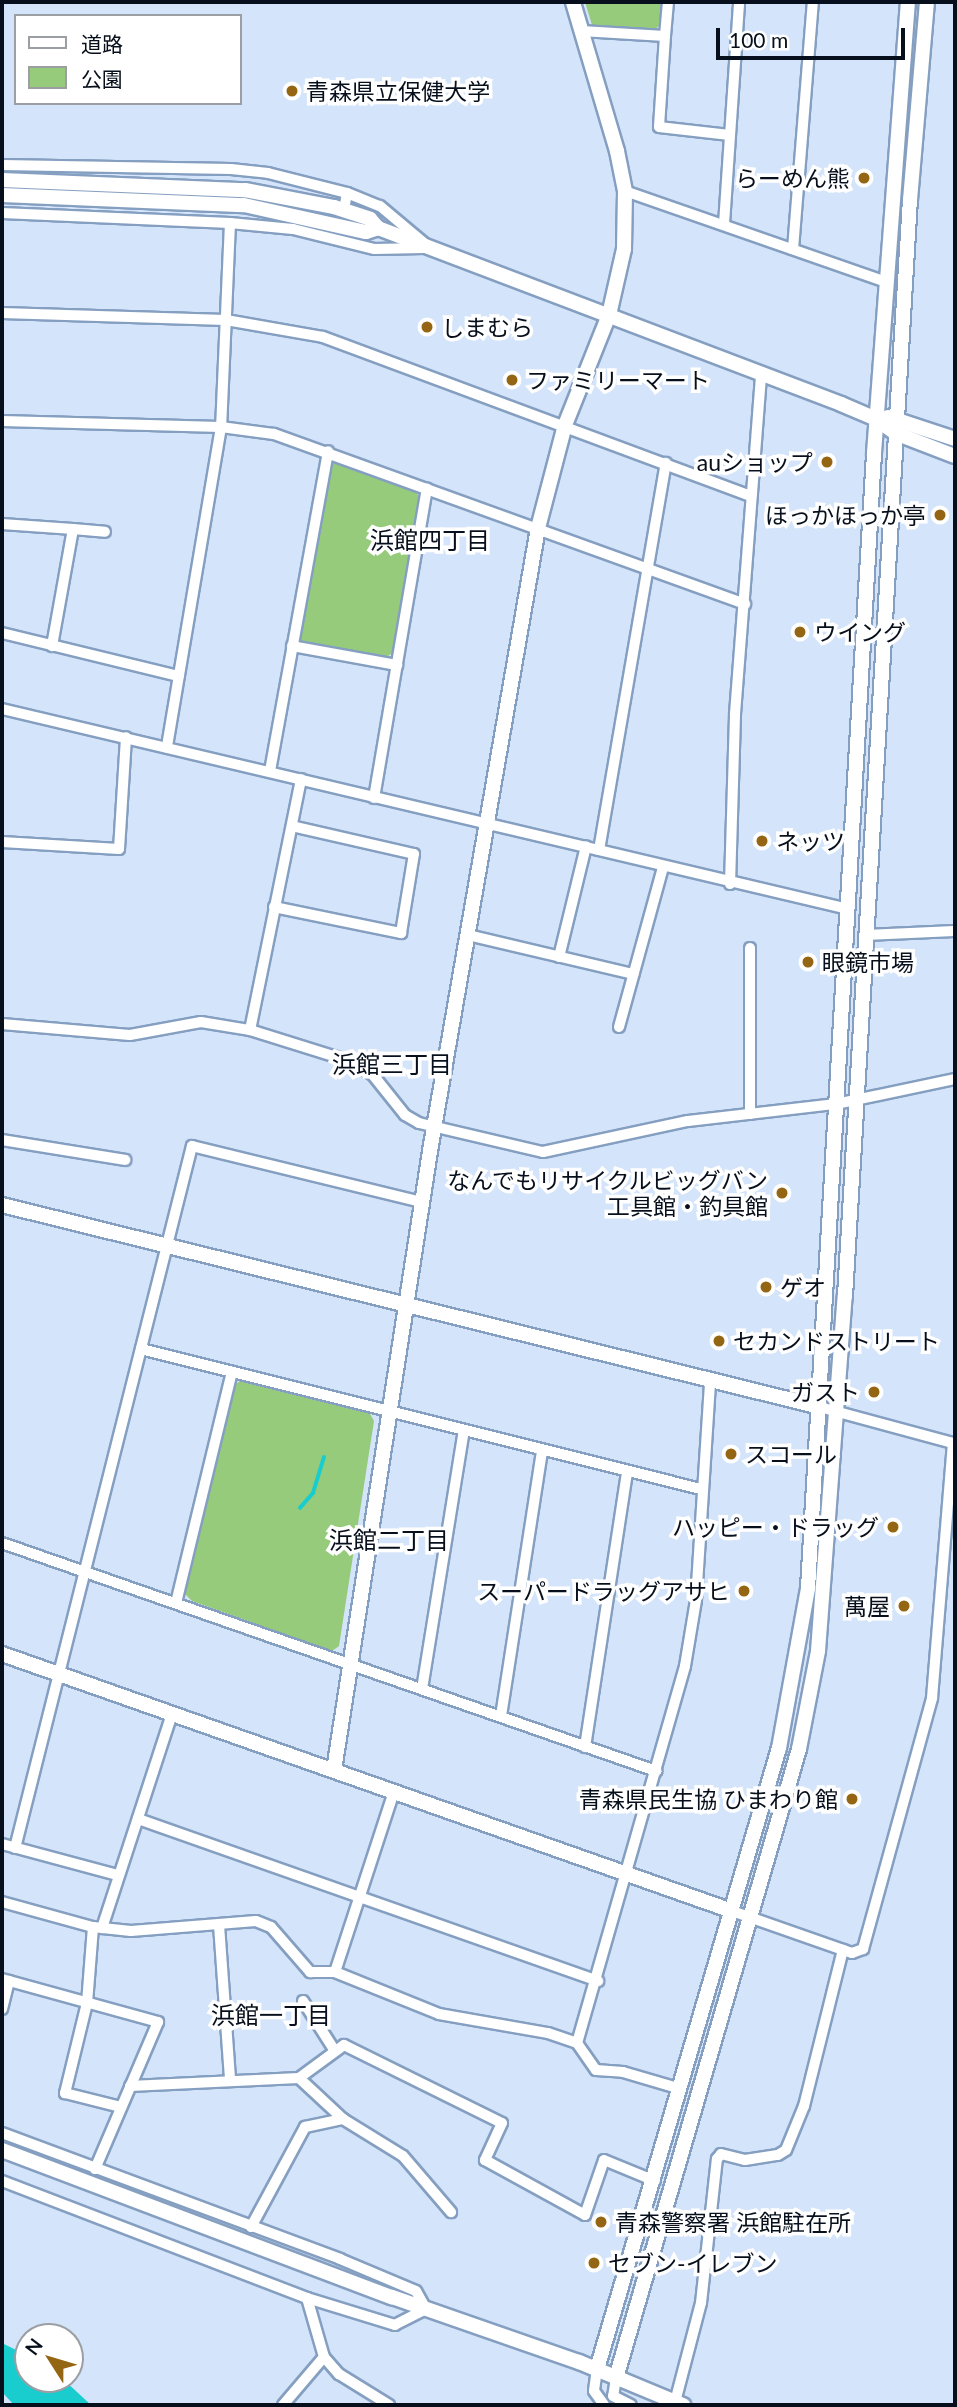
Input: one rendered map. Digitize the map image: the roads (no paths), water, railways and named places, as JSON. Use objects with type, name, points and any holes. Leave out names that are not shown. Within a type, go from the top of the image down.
[{"type":"street","points":[[334,1770],[434,1126],[538,528],[565,425],[609,315],[624,248],[625,191],[617,151],[573,2]]},
{"type":"street","points":[[668,2],[659,127],[730,135]]},
{"type":"street","points":[[724,225],[740,2]]},
{"type":"street","points":[[793,249],[813,2]]},
{"type":"street","points":[[604,2405],[594,2391],[597,2370],[655,2181],[792,1692],[808,1588],[876,419],[908,2]]},
{"type":"street","points":[[631,2405],[613,2396],[616,2378],[799,1749],[818,1651],[856,1099],[896,416],[927,2]]},
{"type":"street","points":[[581,31],[665,36]]},
{"type":"street","points":[[2,165],[231,169],[347,193],[380,206],[429,247]]},
{"type":"street","points":[[2,180],[234,190],[320,211],[366,232],[378,228]]},
{"type":"street","points":[[625,191],[887,282]]},
{"type":"street","points":[[344,210],[347,193]]},
{"type":"street","points":[[2,195],[344,210],[370,219],[378,228],[876,419],[895,433],[955,456]]},
{"type":"street","points":[[2,213],[230,223],[293,229],[374,249],[429,247]]},
{"type":"street","points":[[167,747],[221,427],[230,223]]},
{"type":"street","points":[[2,313],[226,320],[323,337],[751,496]]},
{"type":"street","points":[[730,884],[735,713],[761,373]]},
{"type":"street","points":[[876,419],[896,416],[955,439]]},
{"type":"street","points":[[2,421],[221,427],[274,434],[328,451],[745,604]]},
{"type":"street","points":[[270,771],[328,451]]},
{"type":"street","points":[[599,850],[666,463]]},
{"type":"street","points":[[374,798],[427,489]]},
{"type":"street","points":[[2,524],[105,532]]},
{"type":"street","points":[[52,646],[73,529]]},
{"type":"street","points":[[2,633],[179,676]]},
{"type":"street","points":[[292,646],[397,665]]},
{"type":"street","points":[[2,709],[586,846],[730,884],[848,909]]},
{"type":"street","points":[[2,842],[119,849],[126,737]]},
{"type":"street","points":[[250,1030],[301,779]]},
{"type":"street","points":[[274,907],[401,933],[414,854],[292,826]]},
{"type":"street","points":[[558,957],[586,846]]},
{"type":"street","points":[[619,1027],[663,867]]},
{"type":"street","points":[[865,935],[955,931]]},
{"type":"street","points":[[468,935],[633,974]]},
{"type":"street","points":[[750,948],[750,1114]]},
{"type":"street","points":[[2,1024],[130,1035],[201,1022],[250,1030],[349,1061],[373,1075],[405,1115],[516,1150],[542,1152],[688,1121],[836,1104],[955,1079]]},
{"type":"street","points":[[2,1140],[125,1160]]},
{"type":"street","points":[[15,1848],[192,1146],[422,1202]]},
{"type":"street","points":[[2,1205],[820,1407],[953,1443],[932,1698],[867,1943],[859,1952],[843,1950],[732,1912],[2,1654]]},
{"type":"street","points":[[141,1349],[701,1489]]},
{"type":"street","points":[[176,1603],[232,1372]]},
{"type":"street","points":[[577,2043],[598,1981],[626,1874],[673,1720],[694,1613],[710,1381]]},
{"type":"street","points":[[422,1689],[464,1431]]},
{"type":"street","points":[[501,1716],[542,1451]]},
{"type":"street","points":[[585,1747],[627,1472]]},
{"type":"street","points":[[2,1543],[656,1771]]},
{"type":"street","points":[[121,2108],[65,2093],[87,2003],[97,1928],[138,1819],[172,1714]]},
{"type":"street","points":[[335,1972],[394,1792]]},
{"type":"street","points":[[138,1819],[598,1981]]},
{"type":"street","points":[[2,1844],[118,1875]]},
{"type":"street","points":[[2,1902],[97,1928],[131,1931],[256,1921],[271,1927],[310,1972],[335,1972],[439,2014],[548,2033],[577,2043],[596,2070],[623,2072],[681,2089]]},
{"type":"street","points":[[219,1925],[230,2080]]},
{"type":"street","points":[[2,2150],[597,2370],[679,2404],[701,2302],[717,2159],[721,2154],[745,2160],[778,2155],[786,2150],[804,2106],[843,1950]]},
{"type":"street","points":[[2,2009],[5,1980],[158,2022],[95,2169]]},
{"type":"street","points":[[303,2001],[335,2051]]},
{"type":"street","points":[[130,2086],[299,2078],[344,2045],[502,2123],[485,2160],[585,2216],[604,2160],[655,2181]]},
{"type":"street","points":[[299,2078],[343,2119],[403,2156],[450,2212]]},
{"type":"street","points":[[251,2227],[305,2127],[343,2119]]},
{"type":"street","points":[[2,2133],[416,2291],[426,2309]]},
{"type":"street","points":[[2,2182],[307,2298],[395,2325],[426,2309]]},
{"type":"street","points":[[307,2298],[324,2357],[339,2374],[389,2405]]},
{"type":"street","points":[[283,2405],[324,2357]]},
{"type":"waterway","points":[[300,1508],[313,1493],[324,1458]]},
{"type":"place","name":"青森県立保健大学","points":[[292,91]]},
{"type":"place","name":"らーめん熊","points":[[864,178]]},
{"type":"place","name":"しまむら","points":[[427,327]]},
{"type":"place","name":"ファミリーマート","points":[[512,380]]},
{"type":"place","name":"auショップ","points":[[827,462]]},
{"type":"place","name":"ほっかほっか亭","points":[[940,515]]},
{"type":"place","name":"ウイング","points":[[800,632]]},
{"type":"place","name":"ネッツ","points":[[762,841]]},
{"type":"place","name":"眼鏡市場","points":[[808,962]]},
{"type":"place","name":"なんでもリサイクルビッグバン 工具館・釣具館","points":[[782,1193]]},
{"type":"place","name":"ゲオ","points":[[766,1287]]},
{"type":"place","name":"セカンドストリート","points":[[719,1341]]},
{"type":"place","name":"ガスト","points":[[874,1392]]},
{"type":"place","name":"スコール","points":[[731,1454]]},
{"type":"place","name":"ハッピー・ドラッグ","points":[[893,1527]]},
{"type":"place","name":"スーパードラッグアサヒ","points":[[744,1591]]},
{"type":"place","name":"萬屋","points":[[904,1606]]},
{"type":"place","name":"青森県民生協 ひまわり館","points":[[852,1799]]},
{"type":"place","name":"青森警察署 浜館駐在所","points":[[601,2222]]},
{"type":"place","name":"セブン-イレブン","points":[[594,2263]]},
{"type":"district","name":"浜館四丁目","points":[[430,540]]},
{"type":"district","name":"浜館三丁目","points":[[392,1064]]},
{"type":"district","name":"浜館二丁目","points":[[389,1540]]},
{"type":"district","name":"浜館一丁目","points":[[271,2015]]}]
